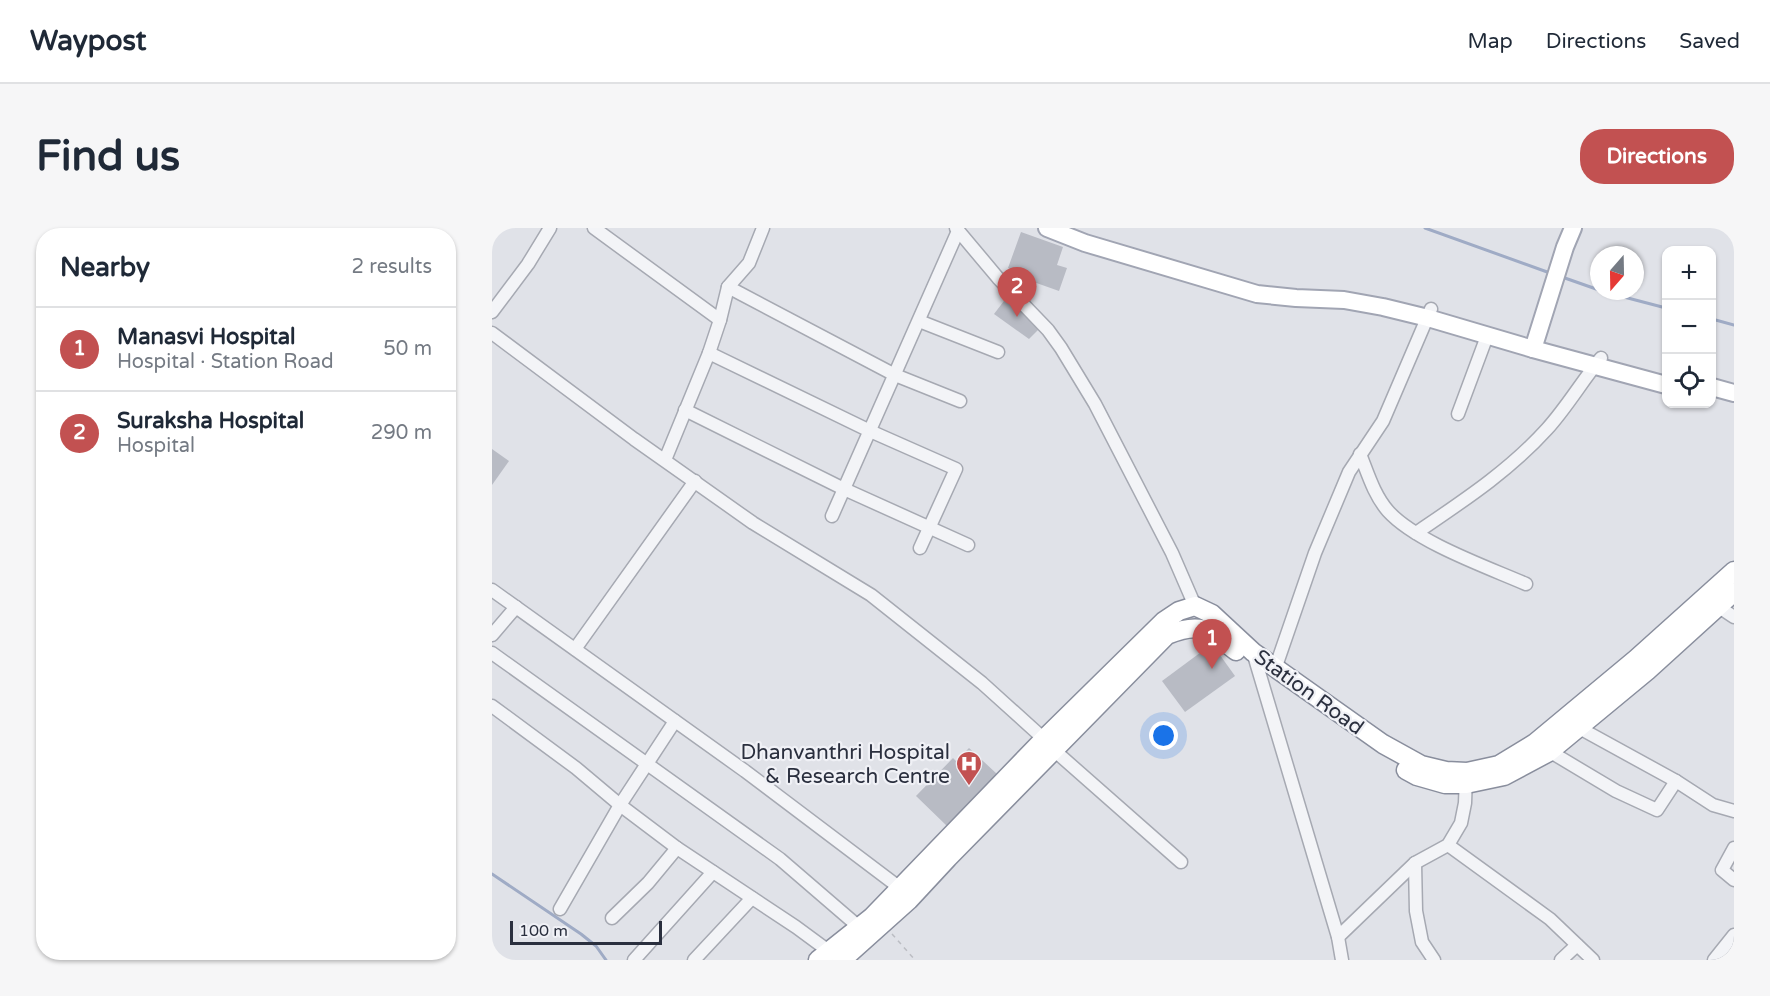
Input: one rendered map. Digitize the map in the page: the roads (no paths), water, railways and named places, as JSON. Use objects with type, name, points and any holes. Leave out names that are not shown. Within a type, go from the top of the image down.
[{"type":"highway","name":"Station Road","points":[[832,958],[883,924],[1164,621],[1179,611],[1195,606],[1212,614],[1262,663],[1379,756],[1417,776],[1445,784],[1466,778],[1504,776],[1647,671],[1711,602],[1734,571]]},
{"type":"highway","name":"Station Road","points":[[1711,602],[1734,592]]},
{"type":"highway","name":"Station Road","points":[[832,958],[859,927],[1167,635],[1184,628],[1198,627],[1213,633],[1262,663]]},
{"type":"main road","points":[[1047,228],[1085,243],[1257,294],[1296,294],[1429,313],[1597,362],[1662,384]]},
{"type":"main road","points":[[1073,228],[1296,294]]},
{"type":"main road","points":[[1534,345],[1565,247],[1574,228]]},
{"type":"main road","points":[[1429,313],[1487,336],[1534,345]]},
{"type":"main road","points":[[1597,362],[1662,374]]},
{"type":"main road","points":[[1716,388],[1734,393]]},
{"type":"main road","points":[[1716,397],[1734,402]]},
{"type":"street","points":[[492,312],[528,264],[550,228]]},
{"type":"street","points":[[594,228],[720,320]]},
{"type":"street","points":[[665,460],[709,352],[728,287],[749,263],[763,228]]},
{"type":"street","points":[[832,516],[957,230],[1061,348],[1095,404],[1135,481],[1172,553],[1195,606]]},
{"type":"street","points":[[728,287],[895,375],[960,401]]},
{"type":"street","points":[[1342,960],[1338,937],[1262,663],[1315,553],[1349,472],[1383,422],[1429,313]]},
{"type":"street","points":[[919,321],[999,352]]},
{"type":"street","points":[[492,333],[753,524],[871,595],[982,683],[1181,862]]},
{"type":"street","points":[[1458,414],[1487,336]]},
{"type":"street","points":[[709,352],[870,431],[956,469],[920,548]]},
{"type":"street","points":[[1416,533],[1471,496],[1515,461],[1548,427],[1597,362]]},
{"type":"street","points":[[685,410],[844,489],[968,545]]},
{"type":"street","points":[[1360,453],[1373,489],[1389,512],[1416,533],[1441,547],[1526,584]]},
{"type":"street","points":[[575,649],[695,481]]},
{"type":"street","points":[[492,590],[745,771],[900,888]]},
{"type":"street","points":[[1711,602],[1734,617]]},
{"type":"street","points":[[492,635],[516,607]]},
{"type":"street","points":[[492,653],[780,859],[859,927]]},
{"type":"street","points":[[492,706],[576,768],[677,848],[752,898],[832,958]]},
{"type":"street","points":[[560,909],[620,805],[675,721]]},
{"type":"street","points":[[1572,724],[1713,805],[1734,811]]},
{"type":"street","points":[[1542,747],[1616,791],[1657,810],[1676,782]]},
{"type":"street","points":[[1338,937],[1415,863],[1448,845],[1461,823],[1466,778]]},
{"type":"street","points":[[1448,845],[1550,919],[1593,960]]},
{"type":"street","points":[[612,918],[648,883],[677,848]]},
{"type":"street","points":[[1734,848],[1722,870],[1734,880]]},
{"type":"street","points":[[1415,863],[1416,911],[1422,942],[1434,960]]},
{"type":"street","points":[[634,960],[713,872]]},
{"type":"street","points":[[694,960],[752,898]]},
{"type":"street","points":[[1714,960],[1733,939]]},
{"type":"street","points":[[1560,960],[1577,945]]},
{"type":"waterway","points":[[1425,228],[1550,273]]},
{"type":"waterway","points":[[1562,277],[1590,287]]},
{"type":"waterway","points":[[1635,300],[1662,307]]},
{"type":"waterway","points":[[1716,320],[1734,325]]},
{"type":"waterway","points":[[492,874],[581,934],[596,946],[606,960]]},
{"type":"place","name":"Suraksha Hospital","points":[[1017,317]]},
{"type":"place","name":"Manasvi Hospital","points":[[1212,669]]},
{"type":"place","name":"Dhanvanthri Hospital & Research Centre","points":[[969,787]]}]
